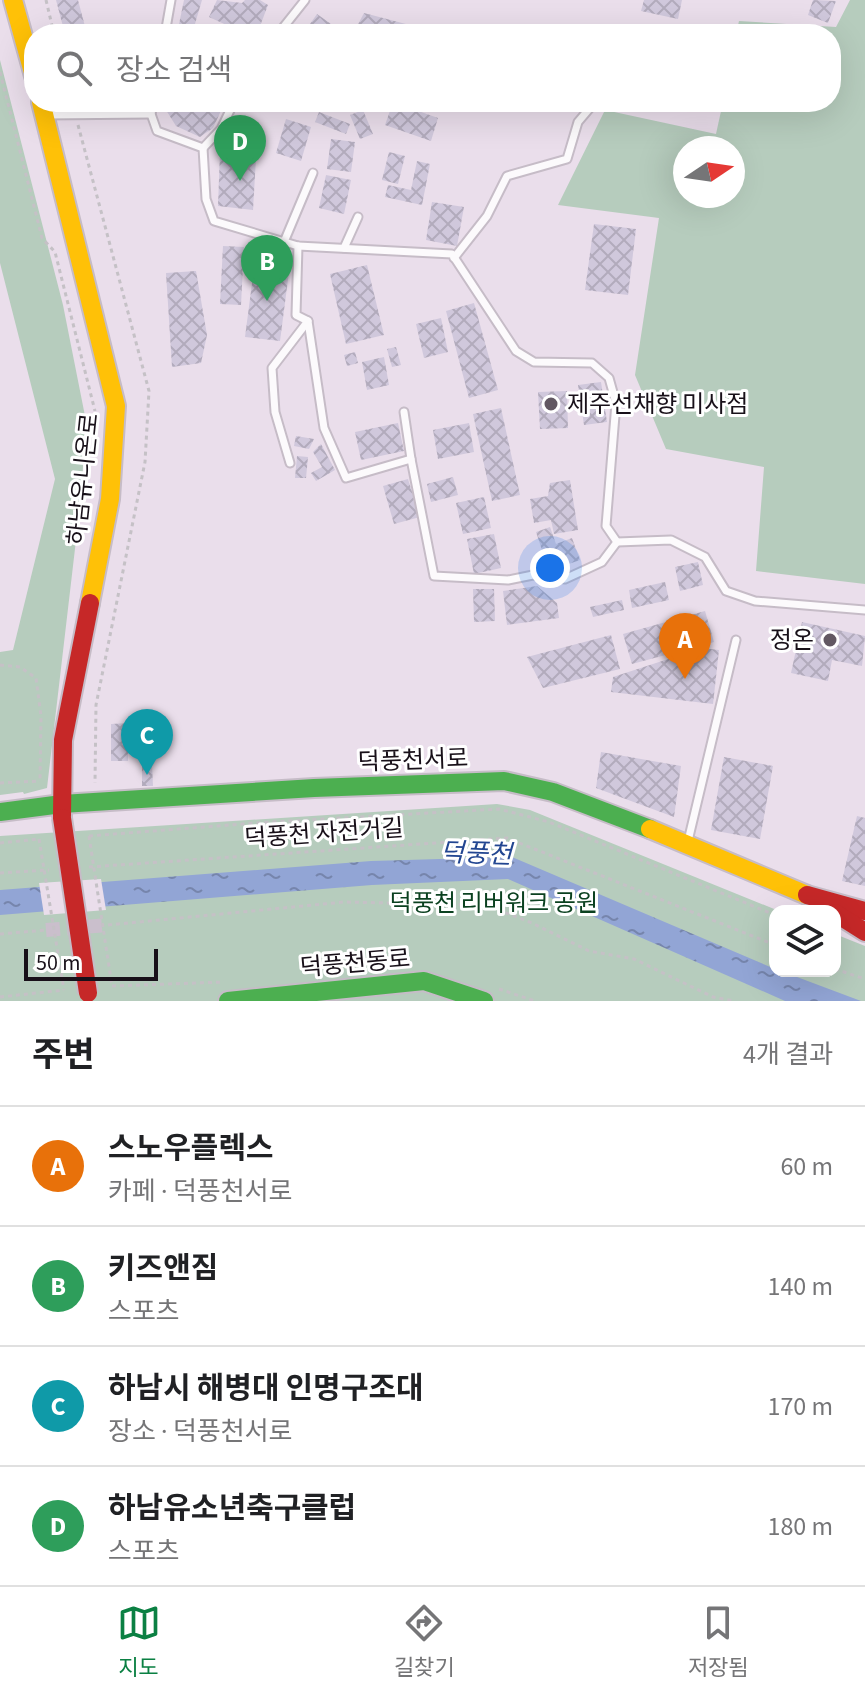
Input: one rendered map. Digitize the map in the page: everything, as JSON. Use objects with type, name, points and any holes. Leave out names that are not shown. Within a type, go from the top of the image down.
[{"type":"street","points":[[13,0],[24,40]]},
{"type":"street","name":"하남유니온로","points":[[44,112],[116,406],[110,499],[63,740],[62,811],[89,997]]},
{"type":"street","name":"덕풍천서로","points":[[0,812],[62,811],[314,788],[504,781],[553,792],[687,843],[807,895]]},
{"type":"street","points":[[807,895],[865,911]]},
{"type":"street","points":[[807,895],[822,905]]},
{"type":"street","points":[[841,917],[865,932]]},
{"type":"street","name":"덕풍천동로","points":[[228,1001],[424,981],[484,1001]]},
{"type":"lane","points":[[167,24],[171,0]]},
{"type":"lane","points":[[286,24],[305,0]]},
{"type":"lane","points":[[108,112],[151,114],[157,131],[203,148]]},
{"type":"lane","points":[[229,112],[221,129],[203,148],[206,199],[214,221],[298,246],[452,254],[516,351],[534,362],[592,363],[609,378],[616,403],[606,526],[617,542]]},
{"type":"lane","points":[[454,258],[487,216],[507,176],[567,159],[578,122],[586,112]]},
{"type":"lane","points":[[284,242],[313,173]]},
{"type":"lane","points":[[344,248],[358,217]]},
{"type":"lane","points":[[298,246],[296,315],[308,321]]},
{"type":"lane","points":[[308,321],[324,428],[346,478],[411,459]]},
{"type":"lane","points":[[290,463],[275,412],[272,368],[308,321]]},
{"type":"lane","points":[[404,412],[434,576],[508,580],[533,575],[565,579],[602,562],[617,542]]},
{"type":"lane","points":[[617,542],[671,540],[705,557],[726,591],[755,601],[865,610]]},
{"type":"lane","points":[[687,843],[736,640]]},
{"type":"path","points":[[46,0],[52,24]]},
{"type":"path","points":[[0,72],[42,238],[55,252],[95,411]]},
{"type":"path","points":[[0,665],[20,667],[36,678],[41,716],[40,781]]},
{"type":"path","points":[[40,781],[45,774],[47,746]]},
{"type":"path","points":[[0,783],[40,781]]},
{"type":"path","points":[[112,986],[89,836],[499,809],[549,822],[769,913]]},
{"type":"path","name":"덕풍천 자전거길","points":[[77,868],[507,838],[769,943]]},
{"type":"path","points":[[0,843],[39,839],[64,990],[0,997]]},
{"type":"path","points":[[0,873],[62,869]]},
{"type":"path","points":[[108,925],[344,902],[486,905],[589,951],[634,959],[713,997],[734,1001]]},
{"type":"path","points":[[0,934],[46,930]]},
{"type":"path","points":[[841,971],[865,979]]},
{"type":"green space","points":[[850,0],[865,0],[865,584],[756,571],[764,467],[666,449],[635,375],[659,218],[558,205],[604,112],[716,134],[721,112],[841,112],[841,24],[838,24]]},
{"type":"green space","points":[[739,21],[788,24],[738,24]]},
{"type":"green space","points":[[0,60],[63,305],[85,416],[82,489],[47,788],[24,794],[0,795],[0,652],[13,650],[55,479],[0,263]]},
{"type":"green space","name":"덕풍천 리버워크 공원","points":[[497,804],[530,810],[769,907],[769,977],[841,977],[841,936],[865,946],[865,1001],[0,1001],[0,836]]},
{"type":"water","name":"덕풍천","points":[[512,857],[769,966],[769,977],[797,977],[861,1001],[785,1001],[508,879],[372,885],[0,915],[0,890],[371,861]]},
{"type":"pier","points":[[101,879],[106,910],[44,915],[39,883]]},
{"type":"building","points":[[56,0],[78,0],[84,24],[62,24]]},
{"type":"building","points":[[184,0],[202,0],[195,24],[179,24]]},
{"type":"building","points":[[217,0],[242,3],[245,0],[260,0],[268,5],[261,24],[224,24],[209,17]]},
{"type":"building","points":[[644,0],[682,0],[678,19],[641,11]]},
{"type":"building","points":[[813,0],[836,1],[828,23],[808,15]]},
{"type":"building","points":[[364,13],[406,24],[358,24]]},
{"type":"building","points":[[317,14],[331,24],[310,24]]},
{"type":"building","points":[[167,112],[220,112],[213,128],[200,137],[176,126]]},
{"type":"building","points":[[319,112],[350,124],[346,134],[315,122]]},
{"type":"building","points":[[364,112],[373,134],[360,139],[350,115]]},
{"type":"building","points":[[390,112],[421,112],[438,118],[431,141],[385,125]]},
{"type":"building","points":[[286,119],[311,127],[301,161],[276,153]]},
{"type":"building","points":[[331,139],[355,142],[351,172],[327,169]]},
{"type":"building","points":[[232,141],[257,141],[253,210],[218,206],[220,151]]},
{"type":"building","points":[[389,152],[405,156],[398,184],[382,180]]},
{"type":"building","points":[[417,161],[430,164],[422,205],[385,197],[388,185],[411,190]]},
{"type":"building","points":[[326,175],[351,180],[344,214],[319,208]]},
{"type":"building","points":[[432,202],[464,207],[457,246],[426,240]]},
{"type":"building","points":[[594,224],[636,229],[628,295],[585,290]]},
{"type":"building","points":[[223,246],[244,247],[241,305],[220,304]]},
{"type":"building","points":[[367,265],[384,335],[346,344],[330,274]]},
{"type":"building","points":[[254,268],[289,272],[280,341],[245,337]]},
{"type":"building","points":[[196,271],[207,335],[201,363],[172,367],[166,273]]},
{"type":"building","points":[[474,303],[498,390],[469,398],[446,311]]},
{"type":"building","points":[[441,318],[448,352],[424,358],[416,324]]},
{"type":"building","points":[[396,347],[401,365],[392,367],[387,349]]},
{"type":"building","points":[[355,352],[358,363],[347,366],[344,355]]},
{"type":"building","points":[[384,357],[389,385],[367,390],[362,362]]},
{"type":"building","points":[[601,382],[607,422],[584,425],[578,385]]},
{"type":"building","points":[[567,391],[568,428],[540,429],[538,392]]},
{"type":"building","points":[[501,408],[520,495],[492,501],[473,414]]},
{"type":"building","points":[[398,423],[404,451],[361,460],[355,432]]},
{"type":"building","points":[[469,423],[474,452],[438,459],[433,430]]},
{"type":"building","points":[[296,436],[314,439],[309,449],[294,446]]},
{"type":"building","points":[[321,444],[335,470],[316,481],[311,473],[322,467],[313,452]]},
{"type":"building","points":[[297,456],[308,457],[306,478],[295,478]]},
{"type":"building","points":[[453,477],[458,495],[431,502],[427,484]]},
{"type":"building","points":[[408,479],[420,517],[394,524],[383,486]]},
{"type":"building","points":[[570,480],[578,530],[554,534],[551,520],[534,523],[530,499],[548,496],[550,483]]},
{"type":"building","points":[[484,497],[491,528],[463,534],[456,503]]},
{"type":"building","points":[[550,527],[556,544],[572,538],[580,560],[549,571],[536,532]]},
{"type":"building","points":[[494,534],[501,568],[474,574],[467,539]]},
{"type":"building","points":[[698,562],[703,585],[680,591],[675,567]]},
{"type":"building","points":[[665,582],[669,600],[632,608],[629,590]]},
{"type":"building","points":[[537,586],[557,603],[559,618],[507,625],[503,591]]},
{"type":"building","points":[[473,589],[494,589],[495,621],[474,622]]},
{"type":"building","points":[[622,600],[624,610],[593,617],[590,607]]},
{"type":"building","points":[[705,611],[714,642],[632,664],[623,634]]},
{"type":"building","points":[[802,622],[865,636],[862,666],[832,660],[828,681],[791,673]]},
{"type":"building","points":[[611,635],[620,669],[543,688],[527,657]]},
{"type":"building","points":[[702,648],[719,650],[713,704],[611,692],[613,677]]},
{"type":"building","points":[[128,723],[128,761],[111,761],[111,724]]},
{"type":"building","points":[[601,752],[681,766],[674,817],[596,788]]},
{"type":"building","points":[[724,757],[773,766],[760,839],[711,830]]},
{"type":"building","points":[[152,764],[153,786],[142,786],[142,765]]},
{"type":"building","points":[[857,816],[865,818],[865,886],[842,881]]},
{"type":"tunnel","points":[[46,930],[108,925]]},
{"type":"traffic: fast","points":[[0,812],[62,804],[314,788],[504,781],[553,792],[650,829]]},
{"type":"traffic: fast","points":[[228,1001],[424,981],[484,1001]]},
{"type":"traffic: slow","points":[[13,0],[24,40]]},
{"type":"traffic: slow","points":[[43,112],[116,406],[110,499],[90,603]]},
{"type":"traffic: slow","points":[[650,829],[807,895]]},
{"type":"traffic: jam","points":[[62,816],[63,740],[90,603]]},
{"type":"traffic: jam","points":[[62,818],[88,993]]},
{"type":"traffic: jam","points":[[807,895],[865,911]]},
{"type":"traffic: jam","points":[[841,917],[865,932]]},
{"type":"place","name":"하남유소년축구클럽","points":[[240,181]]},
{"type":"place","name":"키즈앤짐","points":[[267,301]]},
{"type":"place","name":"제주선채향 미사점","points":[[551,404]]},
{"type":"place","name":"정온","points":[[830,640]]},
{"type":"place","name":"스노우플렉스","points":[[685,679]]},
{"type":"place","name":"하남시 해병대 인명구조대","points":[[147,775]]}]
